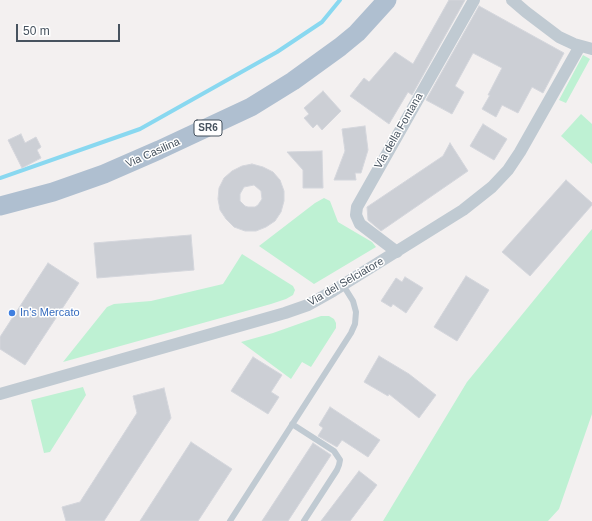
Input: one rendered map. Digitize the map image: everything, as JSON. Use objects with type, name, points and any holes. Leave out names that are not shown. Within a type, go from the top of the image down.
[{"type":"main road","name":"Via Casilina","points":[[0,206],[52,192],[104,174],[231,118],[288,84],[324,59],[353,36],[387,0]]},
{"type":"street","points":[[353,36],[397,0]]},
{"type":"street","name":"Via della Fontana","points":[[397,252],[360,224],[356,215],[357,207],[474,0]]},
{"type":"street","points":[[512,0],[559,37],[586,48]]},
{"type":"street","name":"Via del Selciatore","points":[[0,394],[285,313],[308,305],[343,285],[397,252],[487,192],[504,175],[516,158],[586,48]]},
{"type":"lane","points":[[230,521],[348,339],[355,324],[355,306],[343,285]]},
{"type":"lane","points":[[292,424],[334,452],[340,460],[337,470],[304,521]]},
{"type":"green space","points":[[583,55],[590,59],[566,103],[559,100]]},
{"type":"green space","points":[[581,114],[592,124],[592,164],[561,136]]},
{"type":"green space","points":[[324,198],[330,201],[338,222],[372,242],[376,247],[314,284],[259,246],[315,203]]},
{"type":"green space","points":[[592,229],[592,414],[559,509],[548,521],[383,521],[467,382]]},
{"type":"green space","points":[[242,254],[293,286],[295,290],[293,295],[271,304],[63,362],[107,307],[114,304],[151,301],[223,284]]},
{"type":"green space","points":[[321,316],[329,316],[334,319],[336,328],[311,367],[302,362],[291,379],[241,342],[273,333]]},
{"type":"green space","points":[[83,387],[86,395],[50,452],[44,453],[31,400]]},
{"type":"building","points":[[449,0],[465,0],[412,95],[408,92],[389,124],[350,96],[364,78],[369,82],[395,52],[413,64]]},
{"type":"building","points":[[479,6],[564,53],[543,93],[532,87],[518,113],[502,105],[496,117],[482,109],[502,68],[473,53],[455,86],[464,92],[452,114],[426,100]]},
{"type":"building","points":[[323,91],[341,111],[322,130],[317,124],[313,128],[304,118],[309,114],[304,108]]},
{"type":"building","points":[[483,124],[507,139],[494,160],[470,146]]},
{"type":"building","points":[[365,126],[368,150],[361,173],[355,173],[356,180],[334,180],[345,151],[342,129]]},
{"type":"building","points":[[21,134],[25,143],[36,137],[41,147],[37,150],[41,158],[22,168],[8,140]]},
{"type":"building","points":[[450,143],[468,171],[381,231],[368,220],[367,207],[443,156]]},
{"type":"building","points":[[322,151],[323,188],[303,188],[303,170],[287,152]]},
{"type":"building","points":[[252,164],[273,172],[280,180],[284,191],[284,201],[281,212],[275,221],[256,231],[245,231],[234,227],[220,210],[218,199],[219,188],[224,178],[232,171],[242,166]],"holes":[[[254,185],[261,191],[262,199],[255,207],[245,206],[240,201],[240,194],[244,187]]]},
{"type":"building","points":[[566,180],[592,203],[592,205],[530,276],[502,252]]},
{"type":"building","points":[[191,235],[194,270],[97,278],[94,243]]},
{"type":"building","points":[[48,263],[79,283],[25,365],[0,349],[0,337]]},
{"type":"building","points":[[466,276],[489,290],[457,341],[434,327]]},
{"type":"building","points":[[405,277],[423,288],[406,313],[393,304],[391,307],[381,301],[396,278],[402,282]]},
{"type":"building","points":[[379,356],[409,374],[436,395],[419,418],[389,394],[388,396],[364,382]]},
{"type":"building","points":[[253,357],[282,375],[271,392],[279,397],[268,414],[231,391]]},
{"type":"building","points":[[164,388],[171,418],[104,521],[66,521],[62,507],[80,502],[137,413],[133,396]]},
{"type":"building","points":[[330,407],[380,440],[368,457],[342,440],[337,447],[318,436],[323,428],[319,425]]},
{"type":"building","points":[[191,442],[232,469],[198,521],[140,521]]},
{"type":"building","points":[[313,443],[331,455],[288,521],[262,521]]},
{"type":"building","points":[[359,471],[377,485],[350,521],[321,521]]},
{"type":"waterway","points":[[0,178],[140,129],[277,52],[322,22],[340,0]]},
{"type":"place","name":"In's Mercato","points":[[12,313]]}]
